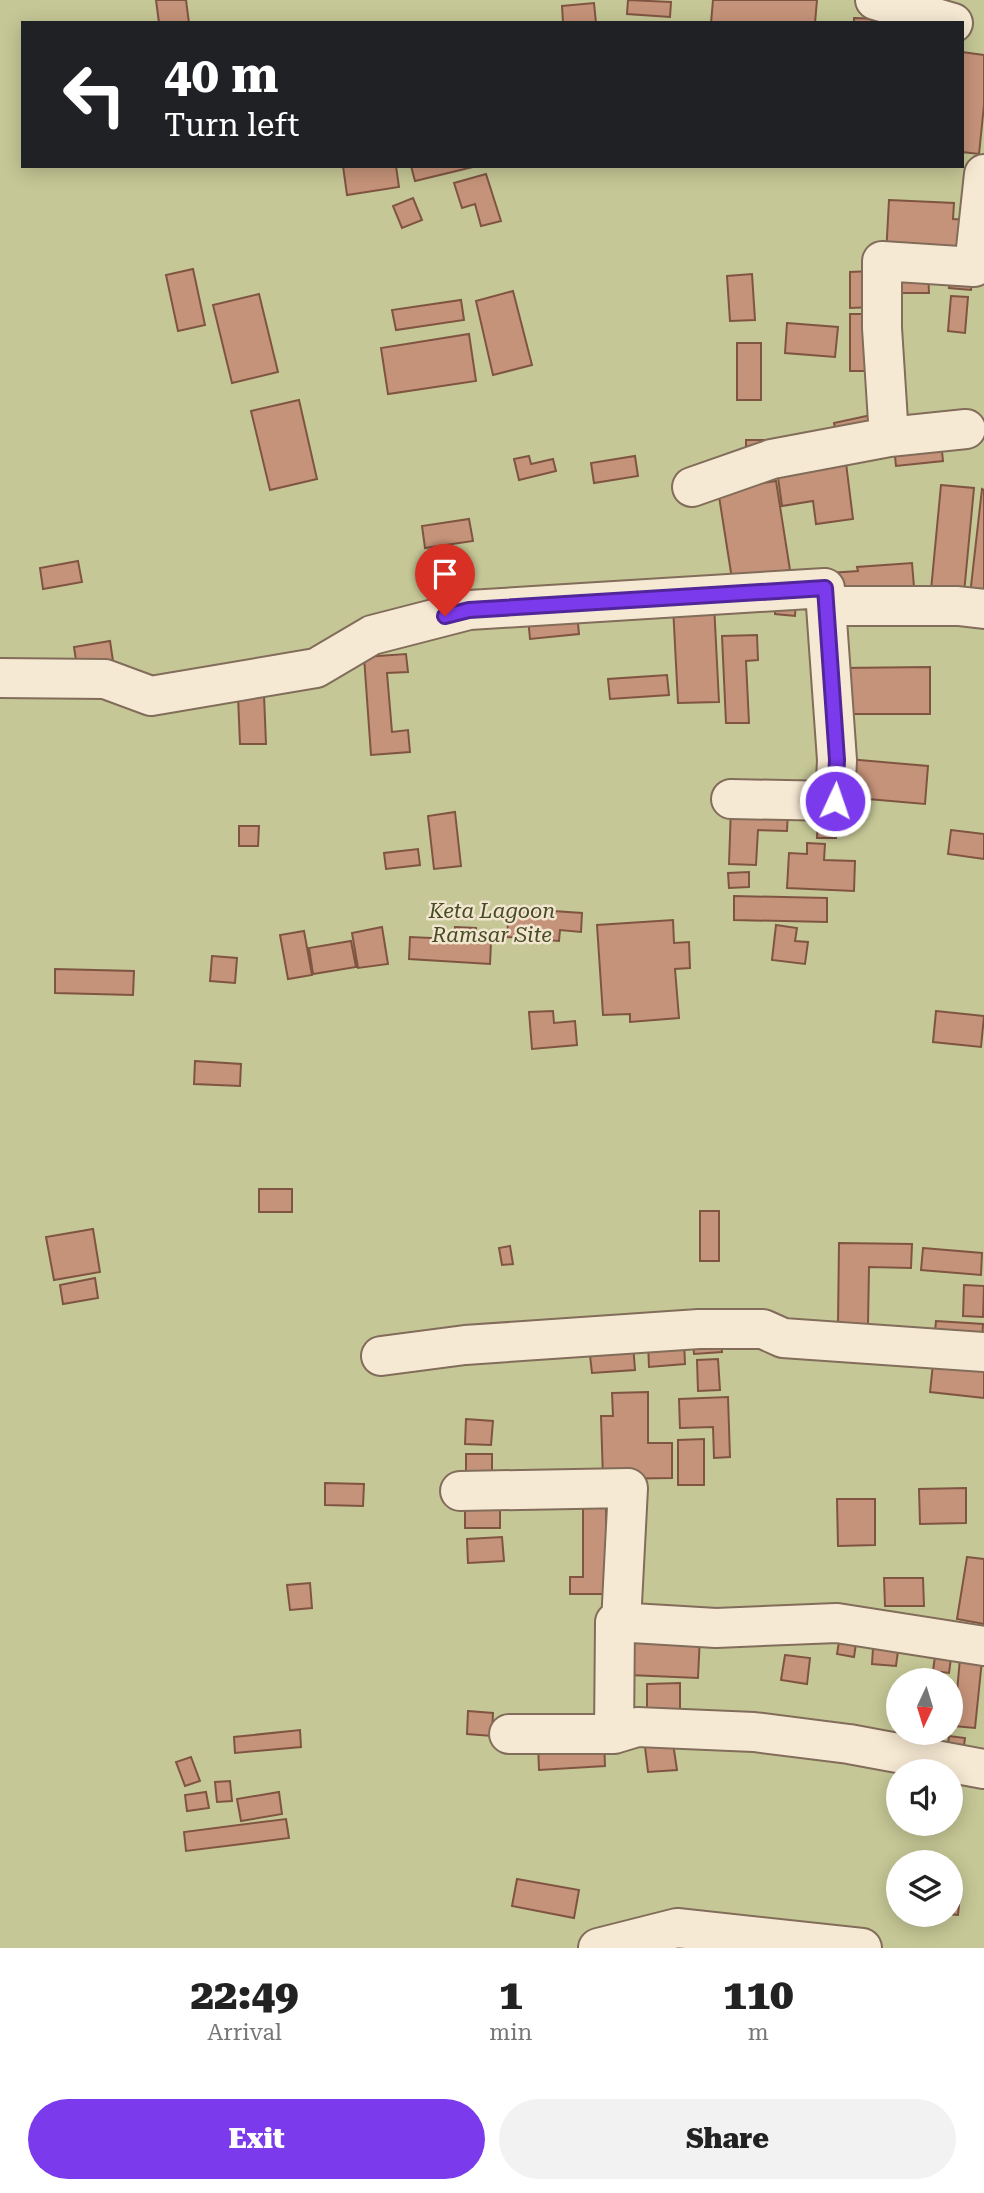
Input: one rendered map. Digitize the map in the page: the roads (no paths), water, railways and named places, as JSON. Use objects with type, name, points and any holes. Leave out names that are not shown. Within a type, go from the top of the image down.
[{"type":"street","points":[[875,0],[946,21]]},
{"type":"street","points":[[964,26],[984,31]]},
{"type":"street","points":[[889,437],[882,328],[882,261],[974,267],[984,174]]},
{"type":"street","points":[[692,487],[772,459],[889,437],[966,429]]},
{"type":"street","points":[[0,678],[105,679],[151,696],[316,668],[372,635],[469,610],[825,588],[837,760],[835,801],[731,799]]},
{"type":"street","points":[[826,606],[958,606],[984,609]]},
{"type":"street","points":[[381,1356],[465,1345],[699,1329],[764,1329],[783,1338],[984,1352]]},
{"type":"street","points":[[460,1491],[628,1488],[621,1623]]},
{"type":"street","points":[[614,1734],[615,1622],[716,1628],[837,1623],[984,1646]]},
{"type":"street","points":[[509,1734],[614,1734],[637,1727],[754,1732],[849,1744],[984,1769]]},
{"type":"street","points":[[598,1948],[677,1928],[862,1948]]},
{"type":"park label","name":"Keta Lagoon Ramsar Site","points":[[492,923]]}]
